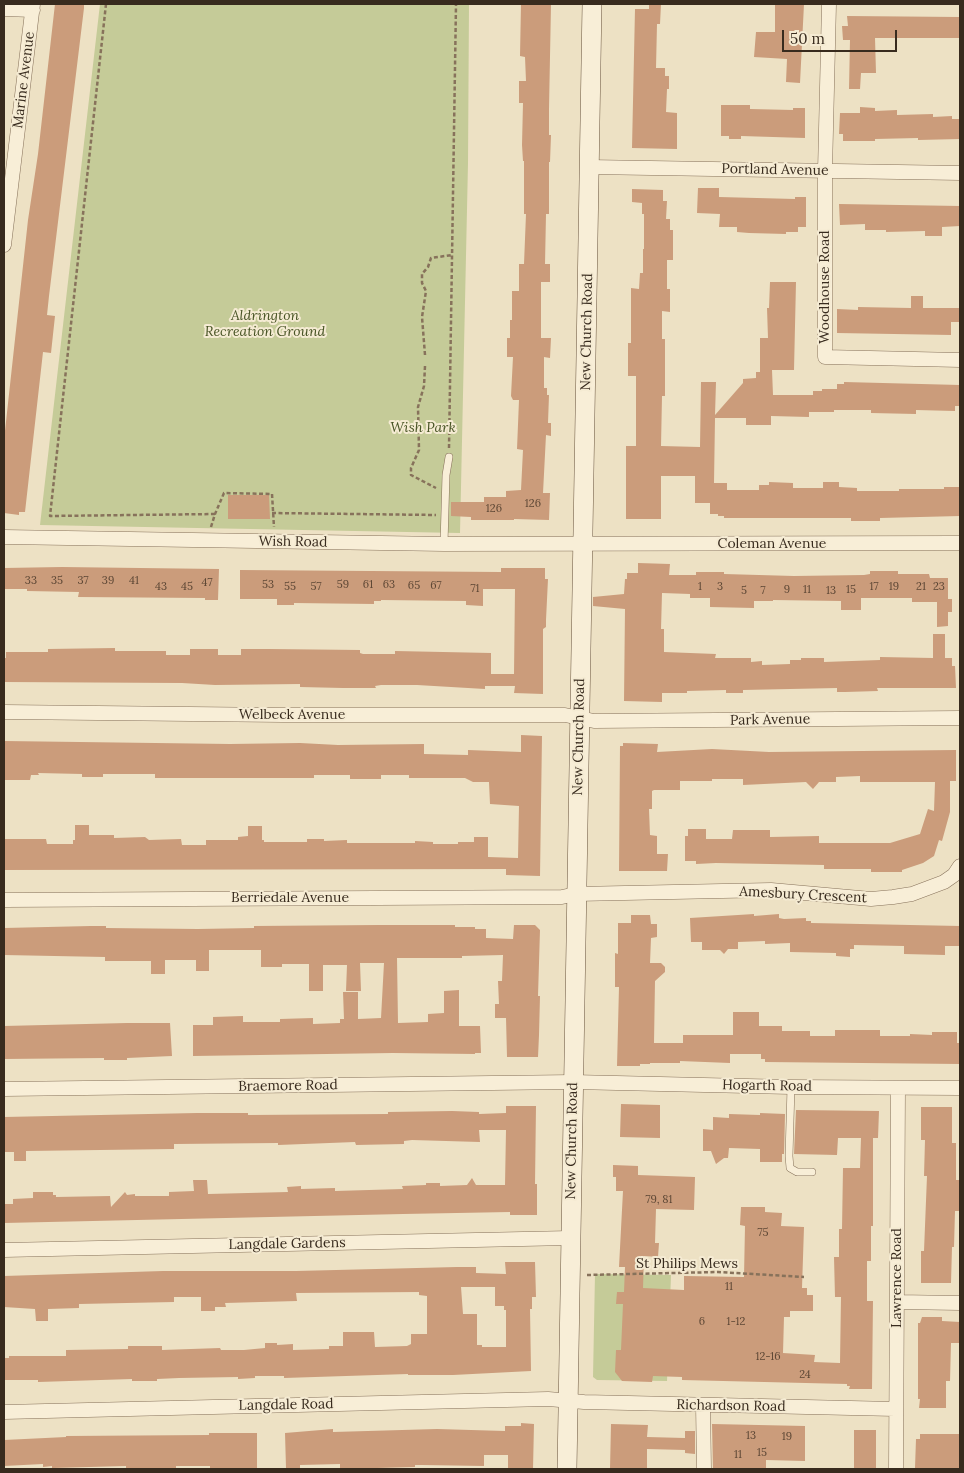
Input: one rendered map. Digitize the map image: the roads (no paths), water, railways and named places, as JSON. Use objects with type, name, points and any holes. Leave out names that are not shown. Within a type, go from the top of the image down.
[{"type":"main road","name":"New Church Road","points":[[567,1469],[592,4]]},
{"type":"street","points":[[825,171],[829,4]]},
{"type":"street","points":[[4,10],[33,7]]},
{"type":"street","name":"Marine Avenue","points":[[4,245],[10,140],[33,7]]},
{"type":"street","name":"Portland Avenue","points":[[589,167],[960,173]]},
{"type":"street","name":"Woodhouse Road","points":[[825,171],[825,357],[960,360]]},
{"type":"street","name":"Wish Road","points":[[4,537],[275,542],[583,544]]},
{"type":"street","name":"Coleman Avenue","points":[[583,544],[960,543]]},
{"type":"street","name":"Welbeck Avenue","points":[[4,712],[303,716],[565,715],[580,718]]},
{"type":"street","name":"Park Avenue","points":[[580,718],[594,721],[960,718]]},
{"type":"street","name":"Amesbury Crescent","points":[[576,894],[771,890],[871,899],[912,894],[934,887],[954,875],[960,867]]},
{"type":"street","name":"Berriedale Avenue","points":[[4,900],[552,897],[576,894]]},
{"type":"street","name":"Hogarth Road","points":[[573,1082],[791,1087],[960,1088]]},
{"type":"street","name":"Braemore Road","points":[[4,1089],[573,1082]]},
{"type":"street","name":"Lawrence Road","points":[[896,1469],[898,1088]]},
{"type":"street","name":"Langdale Gardens","points":[[4,1250],[570,1238]]},
{"type":"street","points":[[897,1302],[960,1303]]},
{"type":"street","name":"Richardson Road","points":[[568,1400],[584,1402],[895,1409]]},
{"type":"street","name":"Langdale Road","points":[[4,1412],[568,1400]]},
{"type":"street","points":[[703,1405],[704,1469]]},
{"type":"lane","points":[[444,544],[449,457]]},
{"type":"lane","points":[[791,1087],[790,1168],[797,1172],[812,1172]]},
{"type":"park label","name":"Aldrington Recreation Ground","points":[[265,324]]},
{"type":"park label","name":"Wish Park","points":[[423,428]]}]
